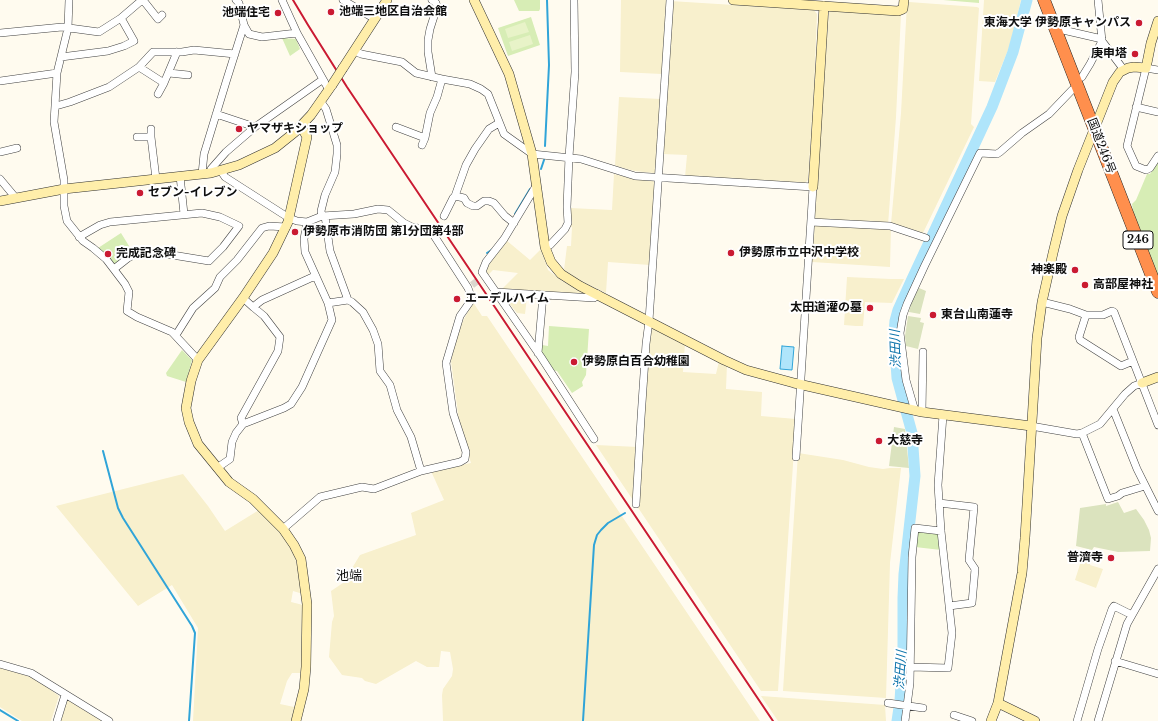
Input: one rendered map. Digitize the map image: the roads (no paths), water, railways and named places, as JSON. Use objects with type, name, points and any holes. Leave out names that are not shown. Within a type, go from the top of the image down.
[{"type":"highway","name":"国道246号","points":[[1044,0],[1158,292]]},
{"type":"street","points":[[69,0],[68,28],[57,73],[54,122],[64,180],[64,206],[67,221],[79,236],[102,256],[114,269],[129,292],[127,311],[137,318],[166,329],[176,335],[198,360]]},
{"type":"street","points":[[0,33],[62,27],[100,32],[121,18],[143,0],[158,19]]},
{"type":"street","points":[[236,0],[239,4],[244,25],[248,34],[262,37],[297,33]]},
{"type":"street","points":[[282,0],[297,33],[322,80],[331,88]]},
{"type":"street","points":[[345,0],[375,19]]},
{"type":"street","points":[[0,200],[64,189],[221,171],[239,166],[265,154],[302,126],[331,88],[387,0]]},
{"type":"street","points":[[432,0],[436,3],[437,7],[428,40],[428,52],[432,77]]},
{"type":"street","points":[[474,0],[509,74],[532,154],[545,247],[551,262],[561,274],[572,281],[746,370],[916,411],[1031,426],[1077,434],[1100,424],[1134,386],[1158,377]]},
{"type":"street","points":[[545,247],[550,245],[567,226],[569,157],[575,72],[574,0]]},
{"type":"street","points":[[636,504],[646,344],[650,321],[670,0]]},
{"type":"street","points":[[733,0],[898,11],[902,8],[904,0]]},
{"type":"street","points":[[1098,0],[1102,40],[1124,70]]},
{"type":"street","points":[[796,457],[824,6]]},
{"type":"street","points":[[61,57],[108,51],[134,41],[121,18]]},
{"type":"street","points":[[1158,21],[1151,43],[1128,141],[1128,146],[1137,167],[1147,170],[1158,156]]},
{"type":"street","points":[[206,173],[204,154],[244,25]]},
{"type":"street","points":[[1056,31],[1063,30],[1102,40]]},
{"type":"street","points":[[1082,77],[1102,40]]},
{"type":"street","points":[[56,106],[109,88],[139,67],[153,52],[194,50],[235,54]]},
{"type":"street","points":[[354,51],[361,54],[402,62],[416,73],[442,80],[470,84],[481,89],[488,94],[504,134],[532,154],[569,157],[594,162],[635,176],[813,186]]},
{"type":"street","points":[[158,94],[169,73],[177,52]]},
{"type":"street","points":[[139,67],[164,83]]},
{"type":"street","points":[[991,721],[998,703],[1024,557],[1037,338],[1042,302],[1062,216],[1113,82],[1120,72],[1130,67],[1158,70]]},
{"type":"street","points":[[0,81],[57,73]]},
{"type":"street","points":[[169,73],[188,75]]},
{"type":"street","points":[[206,173],[226,152],[255,127],[322,80]]},
{"type":"street","points":[[396,127],[423,141],[430,113],[442,80]]},
{"type":"street","points":[[916,411],[906,380],[901,348],[901,326],[907,304],[935,243],[980,153],[997,154],[1000,152],[1022,133],[1049,114],[1072,90]]},
{"type":"street","points":[[321,102],[326,110],[337,145],[335,172],[325,195],[321,211],[324,216],[330,251],[348,300]]},
{"type":"street","points":[[1136,107],[1158,112]]},
{"type":"street","points":[[216,114],[255,127]]},
{"type":"street","points":[[444,216],[453,198],[456,196],[466,165],[475,149],[489,128],[499,122]]},
{"type":"street","points":[[296,721],[305,682],[307,604],[301,559],[294,545],[283,529],[254,499],[233,486],[198,444],[189,422],[186,408],[195,367],[198,360],[272,253],[287,222],[307,137],[302,126]]},
{"type":"street","points":[[151,129],[156,178]]},
{"type":"street","points":[[136,137],[151,137]]},
{"type":"street","points":[[0,152],[17,148]]},
{"type":"street","points":[[221,171],[226,178],[287,222]]},
{"type":"street","points":[[180,176],[184,214]]},
{"type":"street","points":[[0,179],[15,197]]},
{"type":"street","points":[[536,186],[500,245],[486,262],[482,272],[482,278],[496,292],[538,352],[594,439]]},
{"type":"street","points":[[456,196],[464,198],[467,203],[473,206],[489,201],[494,203],[505,216],[514,223]]},
{"type":"street","points":[[176,335],[192,308],[215,288],[220,277],[237,260],[262,228],[294,220],[306,222],[324,216],[354,214],[378,209],[388,210],[404,223],[412,227],[429,230],[470,286],[472,298],[460,316],[446,363],[453,413],[466,452],[465,459],[460,462],[421,471],[374,488],[362,487],[320,497],[283,529]]},
{"type":"street","points":[[79,236],[100,225],[110,222],[184,214],[213,214],[227,219],[239,226],[223,247],[209,261],[146,252],[136,254],[128,258],[114,269]]},
{"type":"street","points":[[217,468],[230,459],[232,442],[236,433],[243,424],[291,404],[302,387],[332,320],[328,303],[305,252],[304,239],[306,222]]},
{"type":"street","points":[[811,222],[890,226],[926,238]]},
{"type":"street","points":[[253,306],[262,300],[316,276]]},
{"type":"street","points":[[496,292],[594,298],[598,294]]},
{"type":"street","points":[[538,352],[543,295]]},
{"type":"street","points":[[242,298],[264,316],[280,337],[278,351],[242,418],[243,424]]},
{"type":"street","points":[[328,303],[348,300],[352,302],[363,312],[373,330],[378,344],[380,371],[390,385],[397,410],[411,437],[421,471]]},
{"type":"street","points":[[1042,302],[1070,309],[1086,315],[1103,315],[1112,311],[1114,312],[1158,425]]},
{"type":"street","points":[[1086,315],[1079,337],[1080,340],[1121,366],[1133,361]]},
{"type":"street","points":[[916,411],[923,352]]},
{"type":"street","points":[[1113,409],[1137,469],[1158,511]]},
{"type":"street","points":[[911,667],[948,668],[952,633],[941,531],[938,485],[943,415]]},
{"type":"street","points":[[1082,433],[1108,499],[1145,486]]},
{"type":"street","points":[[939,502],[974,507],[969,560],[975,569],[972,603],[949,606]]},
{"type":"street","points":[[905,721],[911,667],[912,564],[915,528],[941,531]]},
{"type":"street","points":[[1098,721],[1127,624],[1158,569]]},
{"type":"street","points":[[1077,721],[1096,656],[1112,609],[1114,606],[1132,615]]},
{"type":"street","points":[[1115,661],[1158,674]]},
{"type":"street","points":[[0,664],[31,673],[109,721]]},
{"type":"street","points":[[57,721],[65,695]]},
{"type":"street","points":[[888,703],[923,708]]},
{"type":"street","points":[[998,703],[1035,721]]},
{"type":"street","points":[[954,715],[972,721]]},
{"type":"water","points":[[782,346],[794,347],[792,370],[780,369]]},
{"type":"waterway","points":[[545,146],[549,65],[547,0]]},
{"type":"waterway","name":"渋田川","points":[[897,721],[900,701],[903,651],[904,574],[915,476],[912,433],[897,378],[894,333],[895,321],[898,310],[912,279],[992,107],[1013,52],[1027,0]]},
{"type":"waterway","points":[[541,169],[544,160]]},
{"type":"waterway","points":[[515,214],[530,189]]},
{"type":"waterway","points":[[487,253],[493,249]]},
{"type":"waterway","points":[[103,451],[118,508],[123,518],[195,633],[189,721]]},
{"type":"waterway","points":[[583,721],[594,545],[597,535],[601,530],[608,523],[625,513]]},
{"type":"waterway","points":[[0,710],[18,721]]},
{"type":"tunnel","points":[[472,285],[480,279]]},
{"type":"railway","points":[[293,0],[347,87],[773,721]]},
{"type":"place","name":"池端三地区自治会館","points":[[331,12]]},
{"type":"place","name":"池端住宅","points":[[278,13]]},
{"type":"place","name":"東海大学 伊勢原キャンパス","points":[[1139,23]]},
{"type":"place","name":"庚申塔","points":[[1135,54]]},
{"type":"place","name":"ヤマザキショップ","points":[[239,129]]},
{"type":"place","name":"セブン-イレブン","points":[[140,193]]},
{"type":"place","name":"伊勢原市消防団 第1分団第4部","points":[[295,232]]},
{"type":"place","name":"伊勢原市立中沢中学校","points":[[731,253]]},
{"type":"place","name":"完成記念碑","points":[[108,254]]},
{"type":"place","name":"神楽殿","points":[[1075,270]]},
{"type":"place","name":"高部屋神社","points":[[1085,285]]},
{"type":"place","name":"エーデルハイム","points":[[457,299]]},
{"type":"place","name":"太田道灌の墓","points":[[870,308]]},
{"type":"place","name":"東台山南蓮寺","points":[[933,315]]},
{"type":"place","name":"伊勢原白百合幼稚園","points":[[574,362]]},
{"type":"place","name":"大慈寺","points":[[879,441]]},
{"type":"place","name":"普濟寺","points":[[1111,558]]},
{"type":"district","name":"池端","points":[[349,576]]}]
